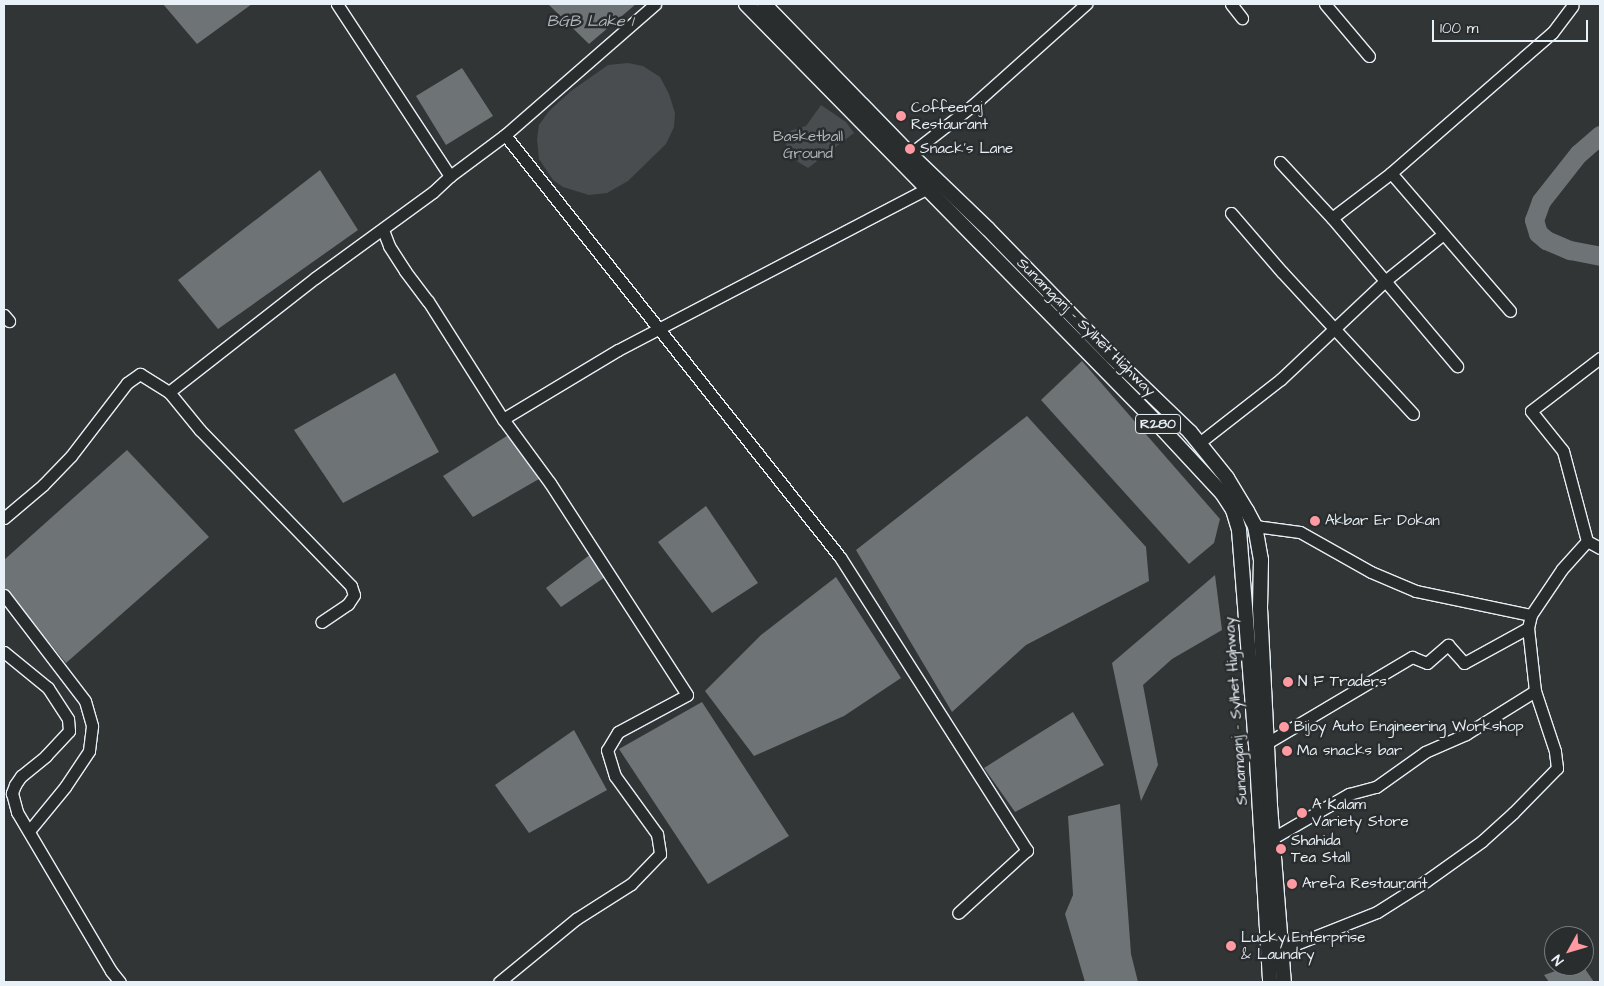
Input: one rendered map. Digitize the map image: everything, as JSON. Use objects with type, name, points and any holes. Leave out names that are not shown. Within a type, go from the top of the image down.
[{"type":"main road","name":"Sunamganj - Sylhet Highway","points":[[746,4],[1155,421],[1222,492],[1233,510],[1239,530],[1256,744],[1270,982]]},
{"type":"main road","name":"Sunamganj - Sylhet Highway","points":[[764,4],[910,154],[988,229],[1111,356],[1199,443],[1227,478],[1255,526],[1260,560],[1260,608],[1267,744],[1284,982]]},
{"type":"street","points":[[337,4],[450,176]]},
{"type":"street","points":[[169,392],[315,278],[433,192],[450,176],[504,135],[655,4]]},
{"type":"street","points":[[910,154],[973,105],[1086,4]]},
{"type":"street","points":[[1231,4],[1242,18]]},
{"type":"street","points":[[1325,4],[1369,56]]},
{"type":"street","points":[[1332,218],[1391,173],[1552,33],[1572,6]]},
{"type":"street","points":[[504,135],[657,330],[840,557],[1026,850],[958,913]]},
{"type":"street","points":[[1280,162],[1386,280],[1457,366]]},
{"type":"street","points":[[1391,173],[1510,311]]},
{"type":"street","points":[[503,419],[657,330],[926,189]]},
{"type":"street","points":[[1231,214],[1413,414]]},
{"type":"street","points":[[383,230],[400,262],[428,301],[503,419],[555,490],[687,695],[618,732],[607,750],[615,776],[657,834],[660,854],[631,884],[576,919],[499,982]]},
{"type":"street","points":[[1199,443],[1281,379],[1386,280],[1442,234]]},
{"type":"street","points":[[1600,358],[1531,411],[1563,451],[1587,541],[1600,548]]},
{"type":"street","points":[[4,518],[43,484],[71,456],[126,383],[140,374],[169,392],[200,430],[351,586],[354,595],[348,604],[321,622]]},
{"type":"street","points":[[1255,526],[1300,532],[1371,572],[1416,592],[1531,615]]},
{"type":"street","points":[[1282,950],[1377,912],[1482,841],[1513,814],[1558,768],[1555,751],[1535,691],[1528,628],[1531,615],[1562,569],[1587,541]]},
{"type":"street","points":[[4,595],[85,701],[92,726],[89,751],[64,787],[29,831]]},
{"type":"street","points":[[1267,744],[1412,657],[1426,663],[1448,645],[1464,663],[1528,628]]},
{"type":"street","points":[[4,652],[48,688],[68,719],[69,730],[46,756],[21,776],[12,793],[17,812],[92,940],[120,982]]},
{"type":"street","points":[[1273,838],[1350,794],[1376,787],[1425,752],[1466,734],[1535,691]]},
{"type":"green space","points":[[628,63],[643,66],[660,77],[669,94],[675,113],[674,127],[666,144],[628,181],[607,193],[589,195],[563,187],[553,180],[539,159],[537,139],[539,125],[549,111],[571,91],[608,65]]},
{"type":"green space","name":"Basketball Ground","points":[[821,105],[846,122],[854,133],[808,168],[790,157],[783,133],[806,126]]},
{"type":"water","points":[[163,4],[252,4],[197,44]]},
{"type":"water","name":"BGB Lake 1","points":[[548,4],[636,4],[589,44]]},
{"type":"water","points":[[462,68],[493,116],[446,145],[416,96]]},
{"type":"water","points":[[320,170],[358,230],[218,329],[178,280]]},
{"type":"water","points":[[1082,361],[1220,519],[1214,543],[1189,564],[1041,400]]},
{"type":"water","points":[[395,373],[439,452],[343,503],[294,430]]},
{"type":"water","points":[[1027,416],[1146,547],[1149,581],[1026,645],[952,712],[856,550]]},
{"type":"water","points":[[510,434],[539,479],[473,517],[443,476]]},
{"type":"water","points":[[127,450],[209,537],[66,663],[4,588],[4,560]]},
{"type":"water","points":[[706,506],[758,583],[712,613],[658,542]]},
{"type":"water","points":[[591,554],[608,575],[561,607],[546,588]]},
{"type":"water","points":[[1215,575],[1222,630],[1172,659],[1143,685],[1158,765],[1141,801],[1112,663]]},
{"type":"water","points":[[836,577],[901,678],[844,716],[754,756],[705,691],[761,635]]},
{"type":"water","points":[[702,702],[789,836],[708,884],[619,749]]},
{"type":"water","points":[[1073,712],[1104,765],[1015,812],[984,768]]},
{"type":"water","points":[[574,730],[607,790],[529,833],[495,785]]},
{"type":"water","points":[[1120,804],[1131,954],[1138,982],[1085,982],[1065,914],[1073,895],[1068,816]]},
{"type":"water","points":[[1545,976],[1590,976],[1594,982],[1549,982]]},
{"type":"waterway","points":[[1600,135],[1578,154],[1541,201],[1534,220],[1538,233],[1546,240],[1570,250],[1600,256]]},
{"type":"place","name":"Coffeeraj Restaurant","points":[[901,116]]},
{"type":"place","name":"Snack's Lane","points":[[910,149]]},
{"type":"place","name":"Akbar Er Dokan","points":[[1315,521]]},
{"type":"place","name":"N F Traders","points":[[1288,682]]},
{"type":"place","name":"Bijoy Auto Engineering Workshop","points":[[1284,727]]},
{"type":"place","name":"Ma snacks bar","points":[[1287,751]]},
{"type":"place","name":"A Kalam Variety Store","points":[[1302,813]]},
{"type":"place","name":"Shahida Tea Stall","points":[[1281,849]]},
{"type":"place","name":"Arefa Restaurant","points":[[1292,884]]},
{"type":"place","name":"Lucky Enterprise & Laundry","points":[[1231,946]]}]
